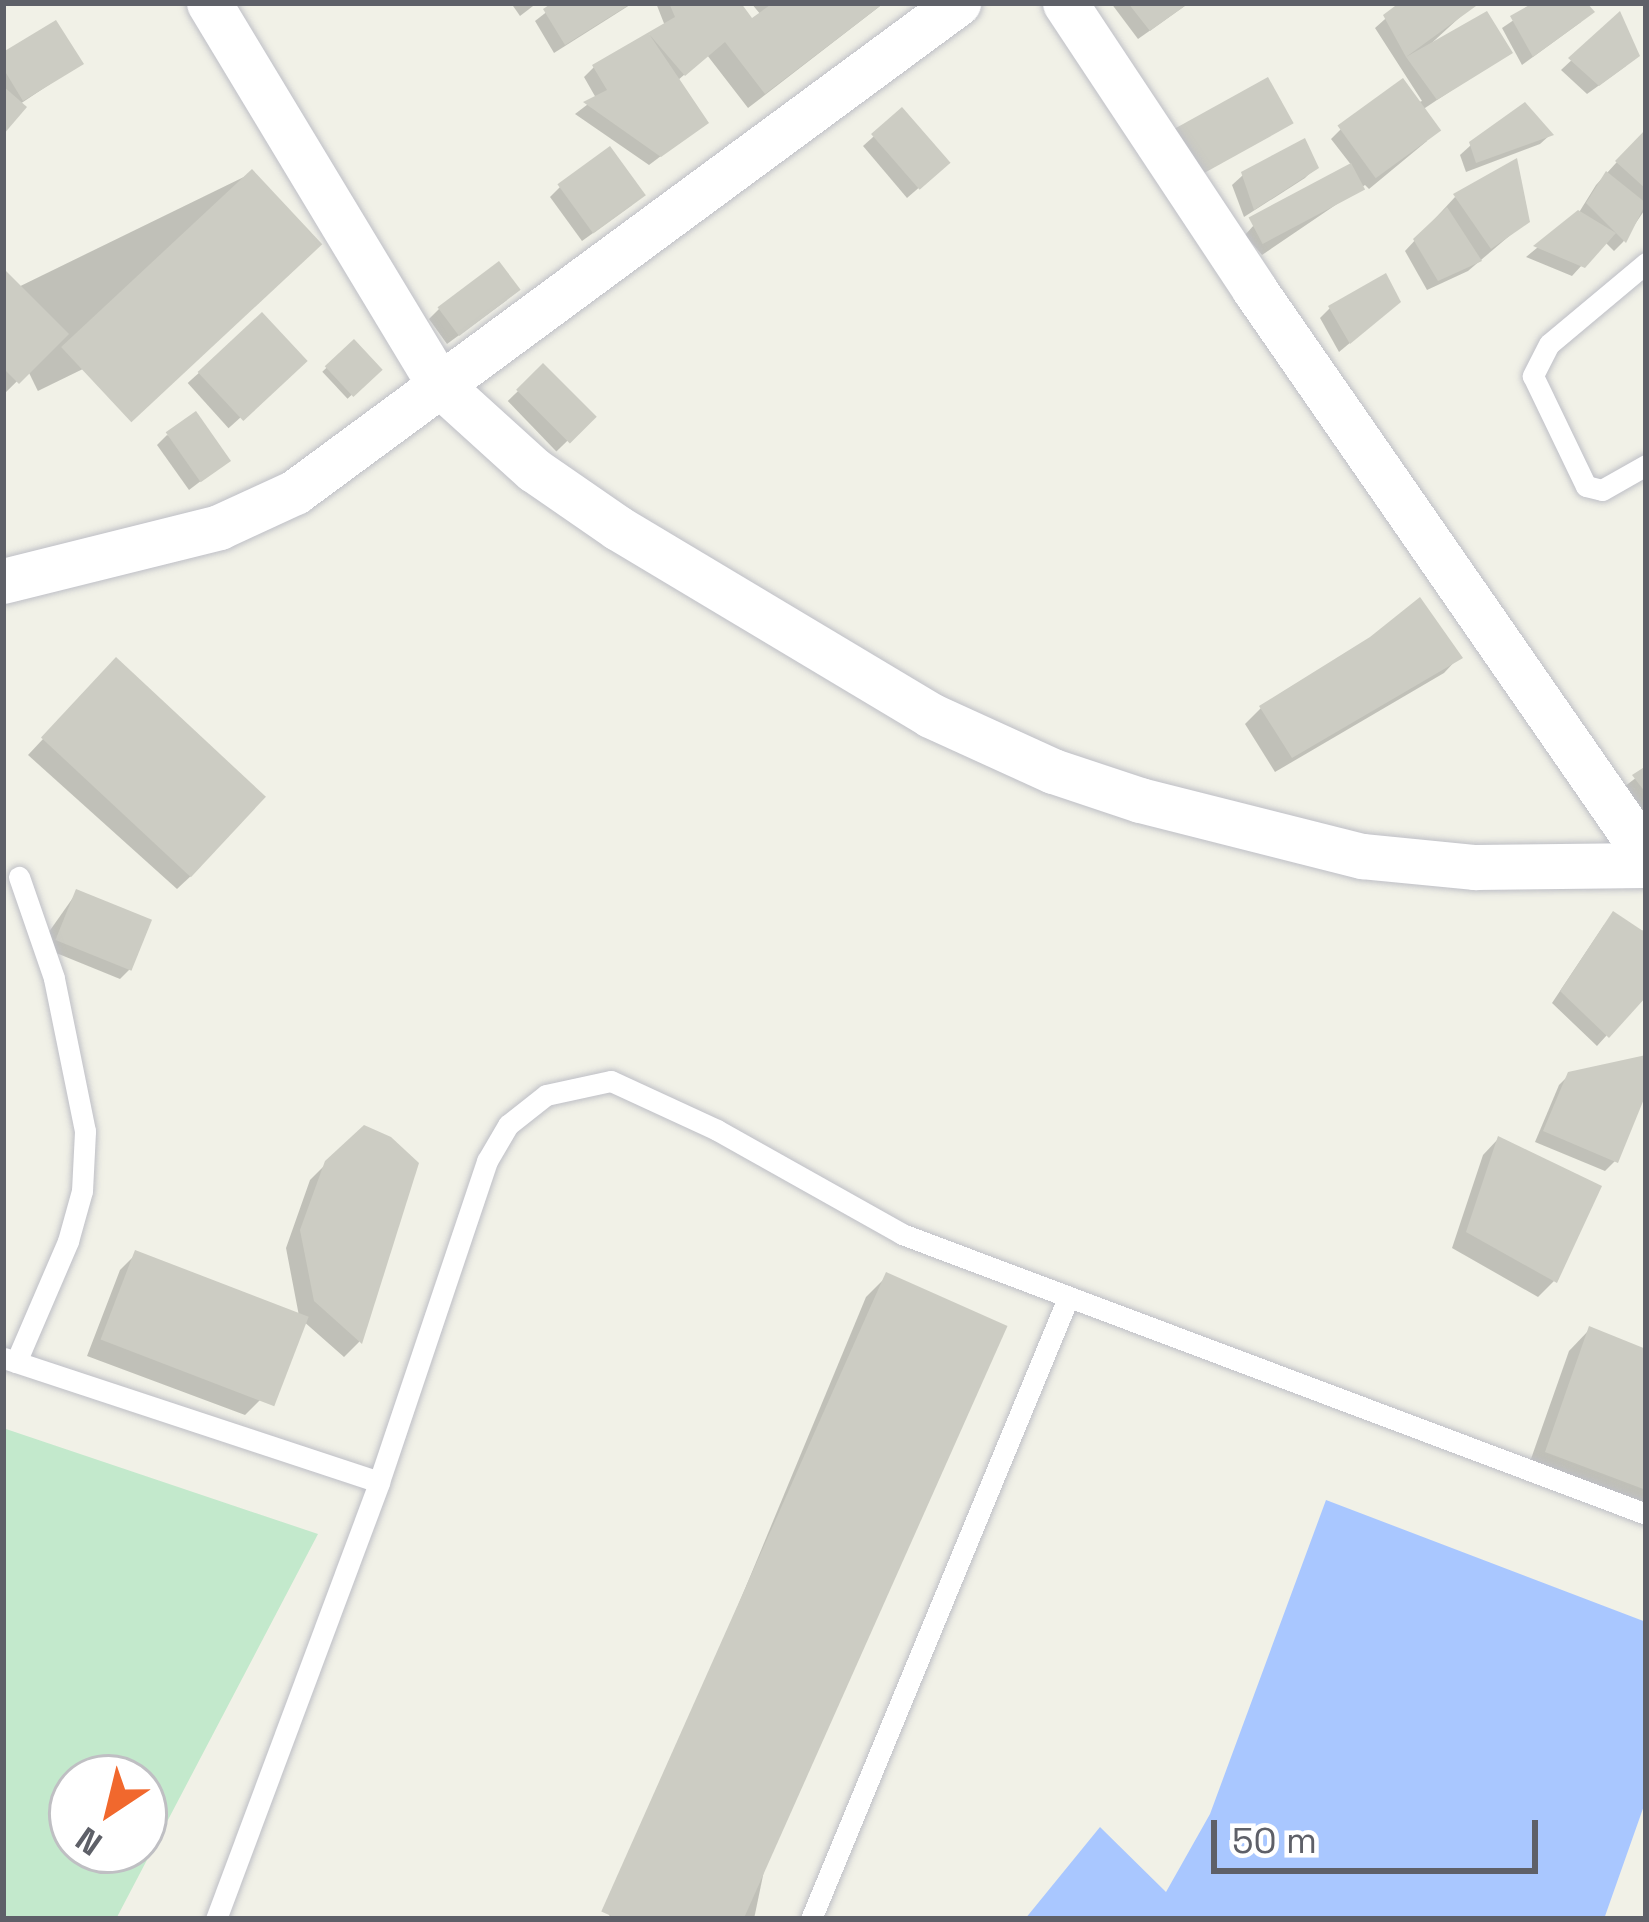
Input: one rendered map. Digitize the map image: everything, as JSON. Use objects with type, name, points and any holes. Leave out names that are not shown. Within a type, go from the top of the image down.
[{"type":"street","points":[[209,3],[439,384],[534,470],[618,527],[930,715],[1053,771],[1158,805],[1362,856],[1475,867],[1646,865]]},
{"type":"street","points":[[3,581],[142,549],[258,511],[295,492],[738,170],[958,3]]},
{"type":"street","points":[[1065,3],[1254,289],[1646,855]]},
{"type":"lane","points":[[1646,263],[1539,354],[1533,376],[1586,485],[1602,490],[1646,465]]},
{"type":"lane","points":[[19,877],[54,978],[85,1131],[82,1191],[68,1241],[9,1360],[379,1482]]},
{"type":"lane","points":[[216,1919],[379,1482],[488,1161],[508,1125],[547,1094],[610,1081],[656,1099],[902,1234],[1646,1514]]},
{"type":"lane","points":[[811,1919],[1068,1298]]},
{"type":"green space","points":[[3,1428],[318,1534],[168,1820],[168,1754],[48,1754],[48,1874],[140,1874],[116,1919],[3,1919]]},
{"type":"water","points":[[1326,1500],[1646,1622],[1646,1800],[1604,1919],[1025,1919],[1100,1827],[1166,1892],[1210,1814]]},
{"type":"building","points":[[552,3],[632,3],[565,45],[543,9]]},
{"type":"building","points":[[669,3],[741,3],[752,18],[773,3],[884,3],[765,94],[725,42],[685,76],[649,34],[709,123],[661,157],[583,102],[607,90],[592,65],[675,17]]},
{"type":"building","points":[[1128,3],[1189,3],[1150,31]]},
{"type":"building","points":[[1399,3],[1476,6],[1406,57],[1383,15]]},
{"type":"building","points":[[1533,3],[1587,3],[1595,12],[1533,57],[1510,16]]},
{"type":"building","points":[[1487,11],[1513,53],[1437,100],[1406,57]]},
{"type":"building","points":[[1620,11],[1640,56],[1599,86],[1568,58]]},
{"type":"building","points":[[56,20],[84,64],[23,101],[3,68],[3,52]]},
{"type":"building","points":[[1268,77],[1294,123],[1183,185],[1157,139]]},
{"type":"building","points":[[1403,78],[1441,131],[1376,178],[1337,126]]},
{"type":"building","points":[[3,86],[27,107],[3,135]]},
{"type":"building","points":[[1525,102],[1554,135],[1476,163],[1469,142]]},
{"type":"building","points":[[902,107],[951,163],[920,190],[871,134]]},
{"type":"building","points":[[1646,129],[1646,189],[1615,161]]},
{"type":"building","points":[[1305,138],[1319,168],[1254,210],[1241,172]]},
{"type":"building","points":[[610,146],[646,195],[593,234],[557,184]]},
{"type":"building","points":[[1517,158],[1530,222],[1491,249],[1453,194]]},
{"type":"building","points":[[1351,163],[1365,189],[1263,244],[1249,217]]},
{"type":"building","points":[[252,169],[322,244],[131,422],[61,347]]},
{"type":"building","points":[[1606,171],[1646,203],[1626,243],[1586,203]]},
{"type":"building","points":[[1447,207],[1482,261],[1438,281],[1413,239]]},
{"type":"building","points":[[1578,210],[1616,233],[1585,268],[1533,246]]},
{"type":"building","points":[[499,261],[521,290],[459,336],[438,307]]},
{"type":"building","points":[[3,268],[69,334],[19,384],[3,368]]},
{"type":"building","points":[[1386,273],[1401,302],[1350,344],[1328,306]]},
{"type":"building","points":[[262,312],[308,361],[243,421],[198,372]]},
{"type":"building","points":[[354,339],[383,370],[353,397],[325,366]]},
{"type":"building","points":[[543,363],[597,417],[570,444],[516,390]]},
{"type":"building","points":[[196,411],[231,461],[201,482],[166,432]]},
{"type":"building","points":[[1420,597],[1463,658],[1292,758],[1259,706],[1370,637]]},
{"type":"building","points":[[116,657],[266,797],[191,877],[41,737]]},
{"type":"building","points":[[1646,766],[1646,793],[1632,775]]},
{"type":"building","points":[[76,889],[152,920],[131,971],[55,940]]},
{"type":"building","points":[[1613,911],[1646,933],[1646,997],[1609,1038],[1560,991]]},
{"type":"building","points":[[1646,1055],[1646,1094],[1618,1163],[1543,1131],[1568,1072]]},
{"type":"building","points":[[364,1125],[391,1137],[419,1163],[362,1344],[314,1301],[300,1230],[325,1161]]},
{"type":"building","points":[[1498,1136],[1602,1186],[1557,1283],[1466,1232]]},
{"type":"building","points":[[135,1250],[309,1317],[274,1406],[101,1340]]},
{"type":"building","points":[[886,1272],[1008,1326],[744,1919],[618,1919],[601,1911]]},
{"type":"building","points":[[1589,1326],[1646,1349],[1646,1490],[1545,1452]]}]
